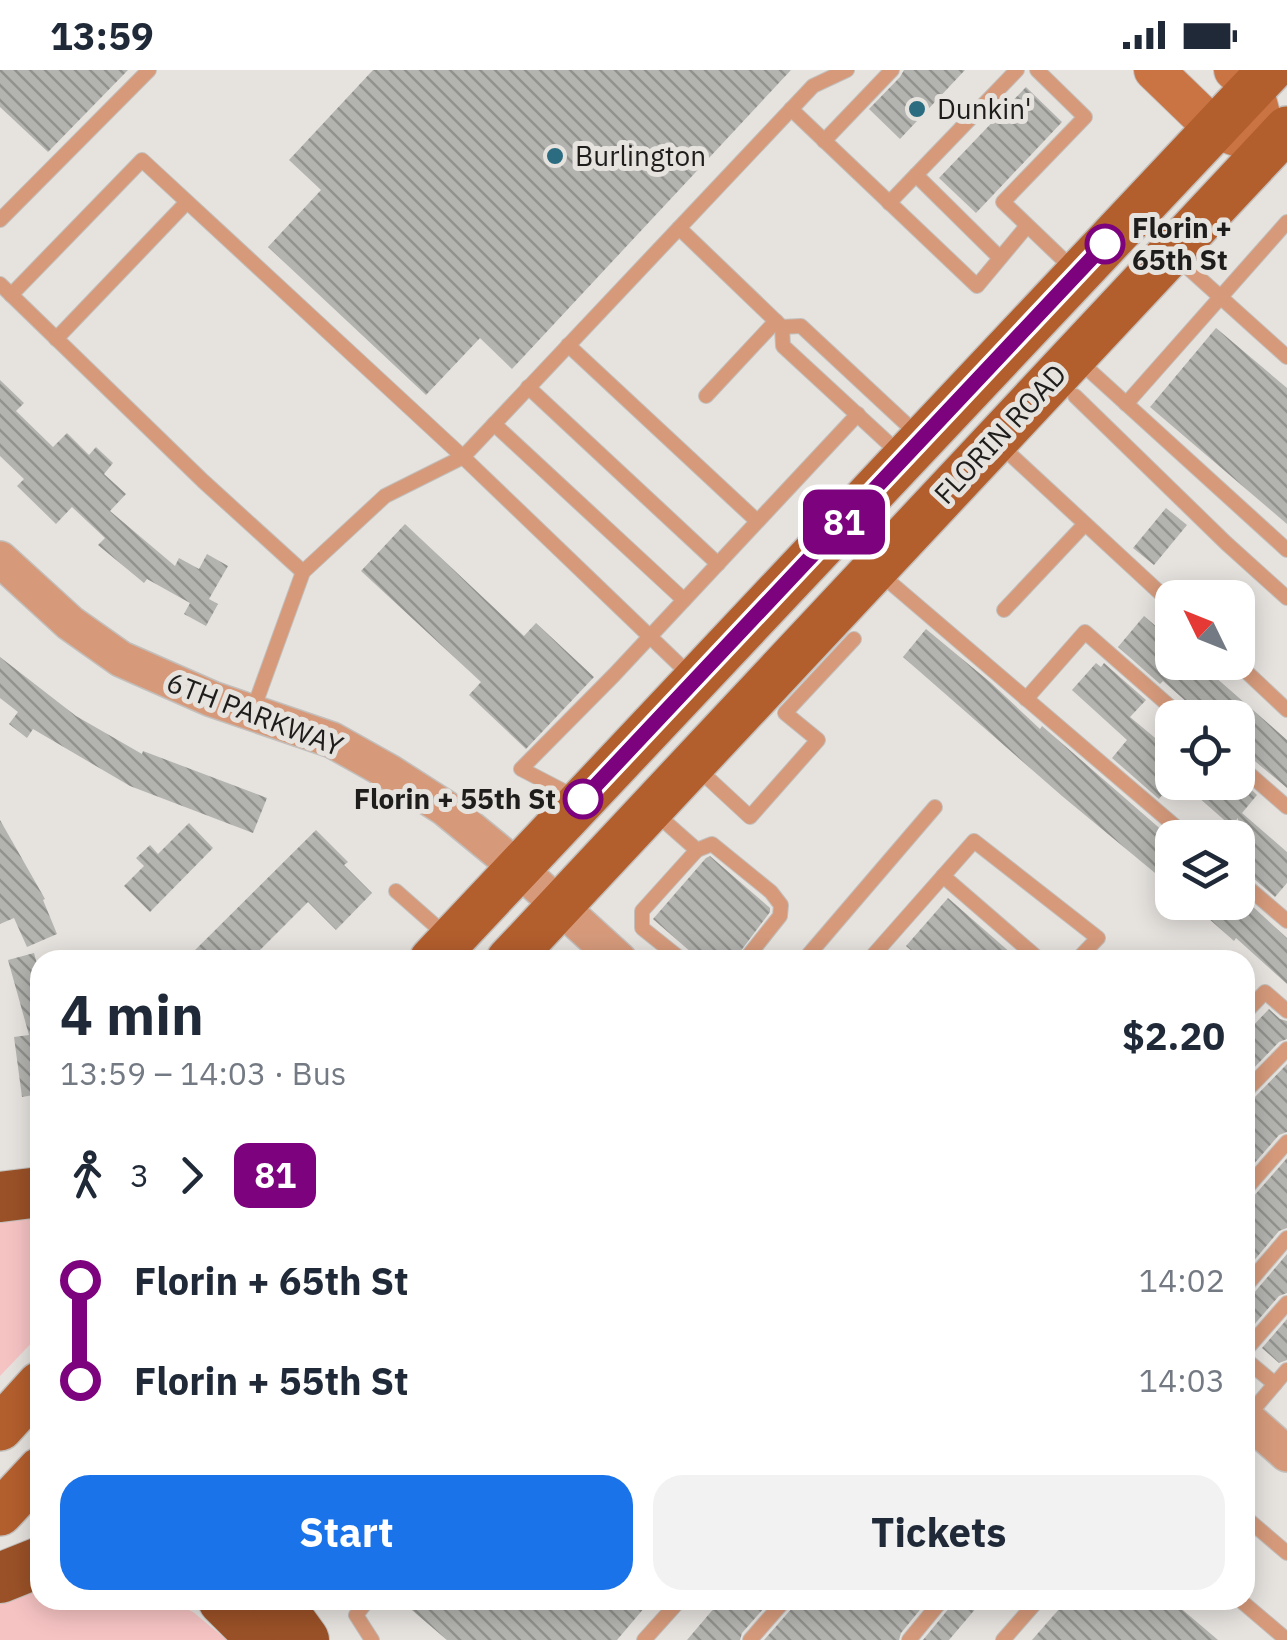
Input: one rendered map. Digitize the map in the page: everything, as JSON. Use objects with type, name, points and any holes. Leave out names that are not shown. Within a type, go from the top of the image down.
[{"type":"highway","points":[[0,1198],[30,1194]]},
{"type":"highway","points":[[0,1578],[30,1566]]},
{"type":"highway","points":[[233,1610],[264,1640]]},
{"type":"highway","points":[[282,1610],[304,1640]]},
{"type":"main road","points":[[1154,70],[1214,128],[1278,138]]},
{"type":"main road","points":[[1252,76],[1278,138]]},
{"type":"main road","name":"FLORIN ROAD","points":[[442,950],[1214,128],[1252,76]]},
{"type":"main road","name":"FLORIN ROAD","points":[[518,950],[692,763],[772,702],[874,569],[994,440],[1074,376],[1170,253],[1278,138]]},
{"type":"main road","points":[[0,1428],[30,1395]]},
{"type":"main road","points":[[0,1513],[30,1481]]},
{"type":"street","name":"6TH PARKWAY","points":[[0,559],[70,623],[121,660],[182,688],[332,740],[445,808],[608,950]]},
{"type":"street","points":[[1255,1426],[1287,1454]]},
{"type":"lane","points":[[0,220],[149,70]]},
{"type":"lane","points":[[824,141],[892,70]]},
{"type":"lane","points":[[889,203],[1018,70]]},
{"type":"lane","points":[[1037,70],[1085,117],[1049,145],[999,198],[1078,274]]},
{"type":"lane","points":[[252,712],[304,572],[385,496],[462,457],[812,86],[838,72]]},
{"type":"lane","points":[[994,94],[1008,106]]},
{"type":"lane","points":[[791,109],[977,286],[1027,226]]},
{"type":"lane","points":[[969,121],[982,133]]},
{"type":"lane","points":[[944,146],[958,158]]},
{"type":"lane","points":[[304,572],[203,481],[6,290],[142,160],[695,680]]},
{"type":"lane","points":[[916,175],[1000,258]]},
{"type":"lane","points":[[56,338],[187,202]]},
{"type":"lane","points":[[1126,404],[1287,222]]},
{"type":"lane","points":[[679,228],[779,324],[783,346],[858,414],[913,449]]},
{"type":"lane","points":[[1170,253],[1287,357]]},
{"type":"lane","points":[[706,396],[779,324],[801,326],[913,449]]},
{"type":"lane","points":[[568,345],[757,521]]},
{"type":"lane","points":[[1074,376],[1126,404],[1287,550]]},
{"type":"lane","points":[[1074,376],[1226,543],[1287,598]]},
{"type":"lane","points":[[528,387],[718,564]]},
{"type":"lane","points":[[582,800],[521,769],[858,414]]},
{"type":"lane","points":[[494,424],[684,600]]},
{"type":"lane","points":[[994,440],[1155,588]]},
{"type":"lane","points":[[1004,610],[1085,524]]},
{"type":"lane","points":[[874,569],[1168,820]]},
{"type":"lane","points":[[1026,699],[1086,632],[1163,700]]},
{"type":"lane","points":[[692,763],[750,817],[818,740],[772,702],[854,640]]},
{"type":"lane","points":[[1255,680],[1287,710]]},
{"type":"lane","points":[[1255,779],[1287,807]]},
{"type":"lane","points":[[812,950],[934,807]]},
{"type":"lane","points":[[650,808],[698,850]]},
{"type":"lane","points":[[877,950],[974,841],[1098,938],[1087,950]]},
{"type":"lane","points":[[670,950],[642,928],[642,912],[698,850],[712,844],[771,892],[781,905],[780,916],[753,950]]},
{"type":"lane","points":[[943,876],[1028,950]]},
{"type":"lane","points":[[396,891],[442,950]]},
{"type":"lane","points":[[1255,894],[1287,922]]},
{"type":"lane","points":[[1255,1002],[1265,992],[1287,1012]]},
{"type":"lane","points":[[1255,1082],[1287,1049]]},
{"type":"lane","points":[[1255,1179],[1287,1142]]},
{"type":"lane","points":[[1255,1275],[1287,1238]]},
{"type":"lane","points":[[1255,1343],[1287,1303]]},
{"type":"lane","points":[[1255,1365],[1275,1384]]},
{"type":"lane","points":[[1255,1407],[1287,1370]]},
{"type":"lane","points":[[1255,1526],[1287,1553]]},
{"type":"lane","points":[[360,1610],[356,1615],[372,1640]]},
{"type":"lane","points":[[644,1640],[671,1610]]},
{"type":"lane","points":[[750,1640],[776,1610]]},
{"type":"lane","points":[[908,1640],[934,1610]]},
{"type":"lane","points":[[1003,1640],[1029,1610]]},
{"type":"lane","points":[[1252,1610],[1286,1640]]},
{"type":"shaded area","points":[[30,1214],[30,1344],[0,1376],[0,1217]]},
{"type":"shaded area","points":[[30,1588],[30,1610],[189,1610],[227,1640],[0,1640],[0,1602]]},
{"type":"building","points":[[0,70],[128,70],[48,152],[0,107]]},
{"type":"building","points":[[373,70],[791,70],[512,369],[480,338],[426,395],[268,247],[321,190],[289,160]]},
{"type":"building","points":[[904,70],[965,70],[900,139],[869,109]]},
{"type":"building","points":[[1026,87],[1062,122],[976,213],[939,178]]},
{"type":"building","points":[[1216,328],[1287,388],[1287,524],[1150,407]]},
{"type":"building","points":[[0,380],[24,403],[16,411],[53,447],[67,433],[89,455],[96,447],[113,463],[104,474],[126,494],[110,511],[175,566],[179,558],[199,569],[207,554],[228,566],[209,599],[218,604],[206,626],[184,614],[190,603],[147,579],[144,583],[98,545],[105,538],[72,507],[56,524],[17,486],[24,479],[0,456]]},
{"type":"building","points":[[1166,508],[1187,525],[1154,565],[1133,548]]},
{"type":"building","points":[[405,524],[524,636],[536,623],[594,677],[526,749],[469,695],[481,682],[361,571]]},
{"type":"building","points":[[1144,616],[1155,625],[1155,680],[1118,647]]},
{"type":"building","points":[[926,629],[1040,729],[1042,726],[1155,824],[1155,873],[1062,796],[903,657]]},
{"type":"building","points":[[0,657],[76,716],[142,754],[143,751],[267,798],[253,833],[130,786],[33,729],[27,738],[9,724],[18,712],[0,698]]},
{"type":"building","points":[[1096,663],[1101,667],[1104,663],[1146,700],[1130,717],[1155,738],[1155,796],[1112,758],[1127,740],[1072,690]]},
{"type":"building","points":[[1155,680],[1219,680],[1241,700],[1185,700],[1163,681],[1160,684]]},
{"type":"building","points":[[1255,712],[1287,740],[1287,788],[1255,761]]},
{"type":"building","points":[[1201,800],[1253,800],[1242,813],[1250,820],[1224,820]]},
{"type":"building","points":[[0,820],[45,899],[57,934],[27,947],[14,918],[0,924]]},
{"type":"building","points":[[189,823],[213,848],[150,912],[124,886],[144,866],[136,858],[150,845],[158,854]]},
{"type":"building","points":[[1255,824],[1287,852],[1287,883],[1275,897],[1255,880]]},
{"type":"building","points":[[316,830],[372,893],[336,930],[308,902],[260,950],[195,950]]},
{"type":"building","points":[[710,856],[770,908],[742,950],[689,950],[653,919]]},
{"type":"building","points":[[948,898],[1008,950],[911,950],[906,946]]},
{"type":"building","points":[[1255,909],[1287,938],[1287,984],[1255,955],[1255,950],[1249,950],[1236,938],[1234,941],[1210,920],[1255,920]]},
{"type":"building","points":[[30,954],[30,1096],[22,1097],[14,1037],[29,1035],[8,960]]},
{"type":"building","points":[[1269,1009],[1287,1021],[1287,1039],[1255,1067],[1255,1024]]},
{"type":"building","points":[[1287,1064],[1287,1132],[1279,1135],[1255,1163],[1255,1097]]},
{"type":"building","points":[[1287,1158],[1287,1228],[1279,1231],[1255,1259],[1255,1195]]},
{"type":"building","points":[[1287,1254],[1287,1293],[1279,1296],[1255,1324],[1255,1292]]},
{"type":"building","points":[[1287,1319],[1287,1360],[1279,1363],[1262,1348]]},
{"type":"building","points":[[412,1610],[642,1610],[617,1640],[447,1640]]},
{"type":"building","points":[[712,1610],[762,1610],[740,1640],[687,1640]]},
{"type":"building","points":[[790,1610],[920,1610],[899,1640],[764,1640]]},
{"type":"building","points":[[948,1610],[974,1610],[949,1640],[923,1640]]},
{"type":"building","points":[[1058,1610],[1183,1610],[1218,1640],[1032,1640]]},
{"type":"bus line","name":"81","points":[[583,799],[1105,244]]},
{"type":"place","name":"Dunkin'","points":[[917,109]]},
{"type":"place","name":"Burlington","points":[[555,156]]},
{"type":"place","name":"Florin + 65th St","points":[[1105,244]]},
{"type":"place","name":"Florin + 55th St","points":[[583,799]]}]
